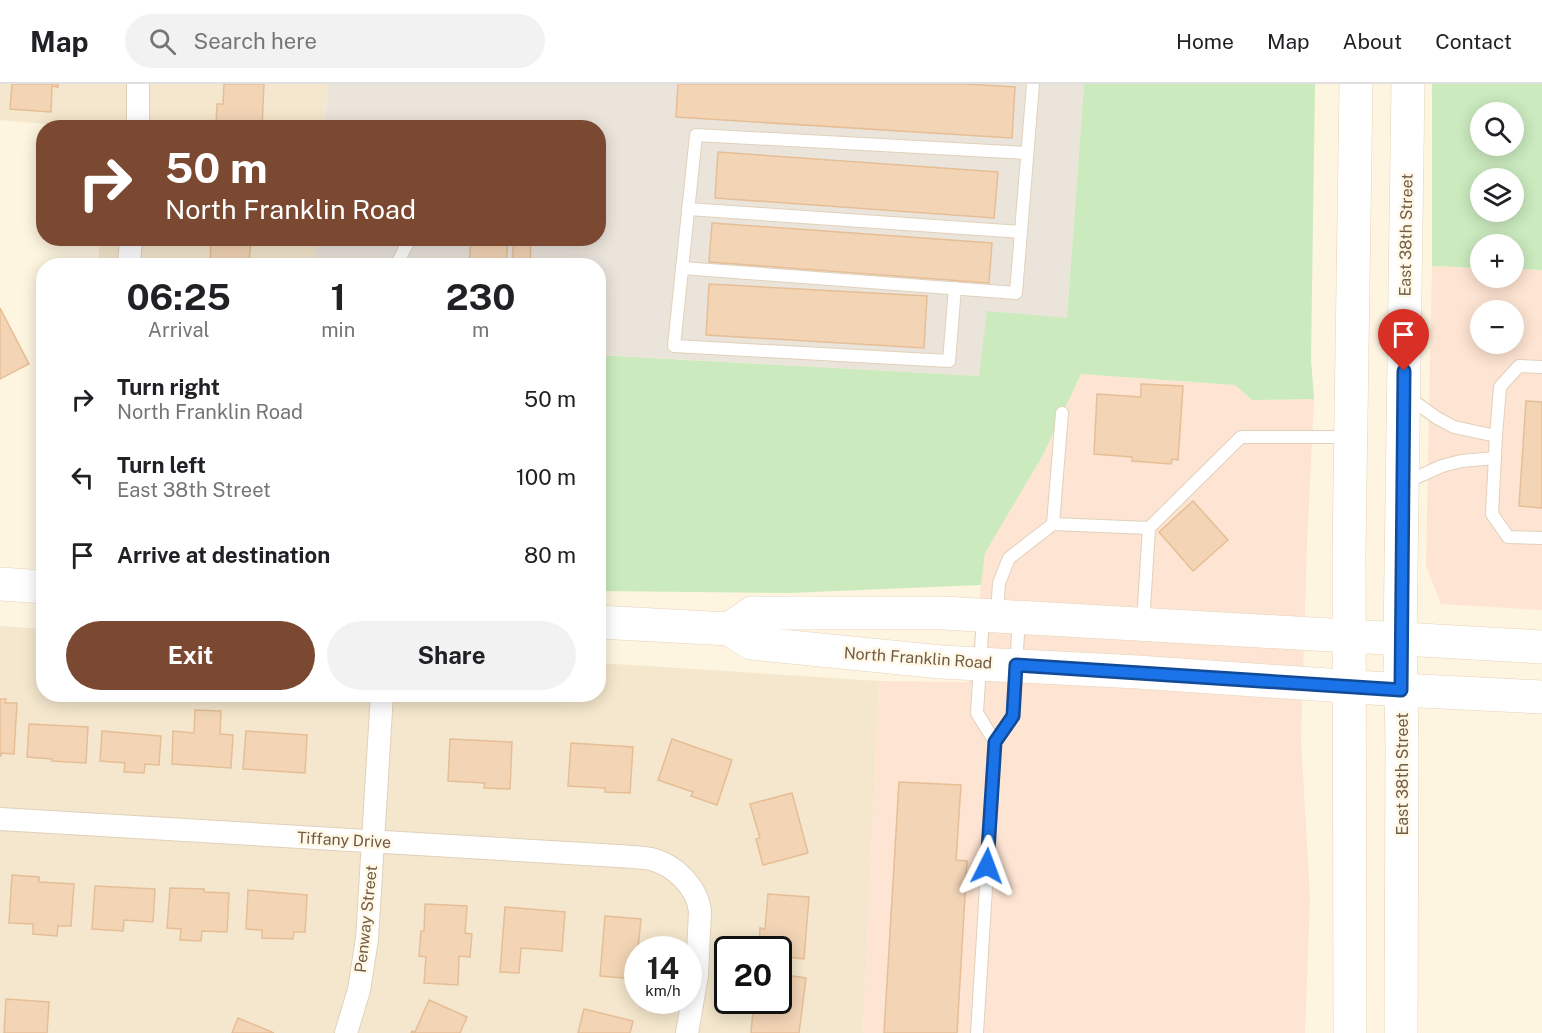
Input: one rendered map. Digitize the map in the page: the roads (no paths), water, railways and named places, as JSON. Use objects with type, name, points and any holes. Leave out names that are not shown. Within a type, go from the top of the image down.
[{"type":"main road","points":[[1350,1033],[1348,635],[1356,84]]},
{"type":"main road","name":"East 38th Street","points":[[1401,1033],[1400,639],[1408,84]]},
{"type":"main road","points":[[0,584],[36,586]]},
{"type":"main road","points":[[729,629],[752,614],[943,613],[1542,647]]},
{"type":"main road","name":"North Franklin Road","points":[[606,622],[729,629],[751,643],[862,655],[1542,697]]},
{"type":"street","points":[[138,84],[138,120]]},
{"type":"street","name":"Penway Street","points":[[346,1033],[359,990],[367,939],[382,702]]},
{"type":"street","name":"Tiffany Drive","points":[[0,819],[647,859],[666,866],[683,878],[694,891],[699,903],[697,975],[687,1033]]},
{"type":"lane","points":[[682,268],[1016,292],[1033,84]]},
{"type":"lane","points":[[955,288],[949,361],[674,346],[696,135],[1027,153]]},
{"type":"lane","points":[[688,209],[1021,232]]},
{"type":"lane","points":[[1542,367],[1519,366],[1500,387],[1492,514],[1508,537],[1542,538]]},
{"type":"lane","points":[[1404,394],[1437,418],[1454,427],[1496,436]]},
{"type":"lane","points":[[1053,524],[1062,413]]},
{"type":"lane","points":[[1143,624],[1149,528],[1241,437],[1351,437]]},
{"type":"lane","points":[[1403,484],[1442,466],[1461,461],[1495,458]]},
{"type":"lane","points":[[976,1033],[995,742],[1013,716],[1016,665],[999,616],[999,583],[1009,558],[1053,524],[1149,528]]},
{"type":"lane","points":[[995,742],[977,713],[980,664],[999,616]]}]
